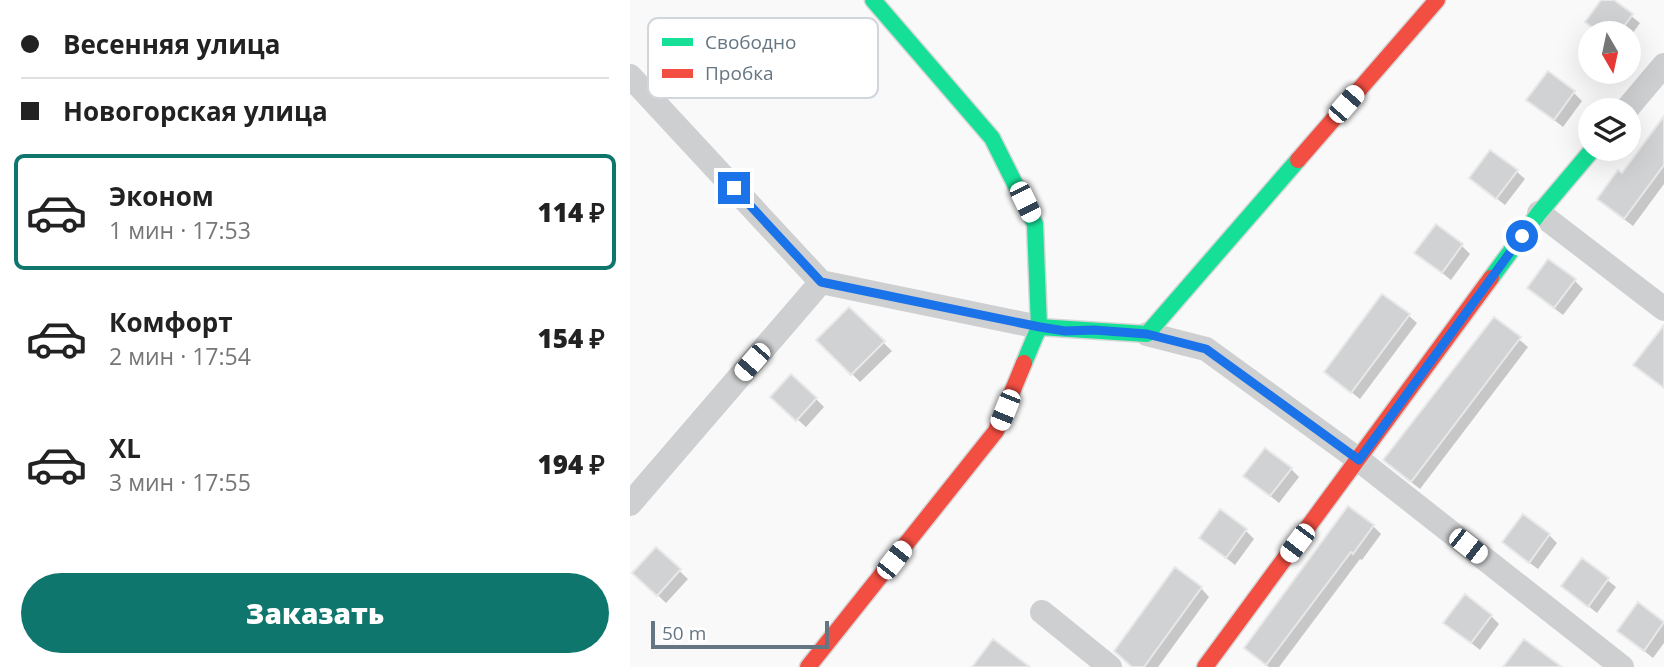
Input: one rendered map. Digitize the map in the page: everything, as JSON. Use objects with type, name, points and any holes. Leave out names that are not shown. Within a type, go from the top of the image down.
[{"type":"street","points":[[808,667],[996,431],[1040,327],[1035,224],[992,138],[873,0]]},
{"type":"street","points":[[1147,334],[1437,0]]},
{"type":"street","points":[[1636,98],[1664,65]]},
{"type":"street","points":[[630,76],[648,95]]},
{"type":"street","points":[[650,98],[821,282],[1040,327],[1065,331],[1147,334],[1206,349],[1359,460],[1622,667]]},
{"type":"street","points":[[1205,667],[1539,214],[1583,161]]},
{"type":"street","points":[[1539,214],[1664,309]]},
{"type":"street","points":[[630,504],[821,282]]},
{"type":"street","points":[[1042,612],[1110,667]]},
{"type":"building","points":[[1601,0],[1614,0],[1633,14],[1628,21],[1586,21]]},
{"type":"building","points":[[1548,71],[1575,91],[1554,120],[1526,100]]},
{"type":"building","points":[[1664,116],[1664,165],[1624,219],[1597,199],[1618,170],[1622,173],[1631,161],[1641,161],[1641,147]]},
{"type":"building","points":[[1490,150],[1518,170],[1496,199],[1469,178]]},
{"type":"building","points":[[1436,224],[1463,244],[1442,273],[1414,253]]},
{"type":"building","points":[[1548,259],[1576,279],[1554,308],[1527,288]]},
{"type":"building","points":[[1382,294],[1410,314],[1351,393],[1324,372]]},
{"type":"building","points":[[849,307],[885,341],[851,375],[816,340]]},
{"type":"building","points":[[1494,317],[1521,337],[1411,482],[1383,460]]},
{"type":"building","points":[[1664,325],[1664,388],[1633,365]]},
{"type":"building","points":[[791,374],[817,398],[796,421],[770,397]]},
{"type":"building","points":[[1265,448],[1292,468],[1270,496],[1243,476]]},
{"type":"building","points":[[1348,506],[1374,525],[1266,665],[1244,648]]},
{"type":"building","points":[[1220,509],[1247,529],[1226,558],[1199,538]]},
{"type":"building","points":[[1523,514],[1550,534],[1529,563],[1502,542]]},
{"type":"building","points":[[656,547],[681,569],[657,596],[632,573]]},
{"type":"building","points":[[1582,558],[1609,578],[1588,607],[1561,586]]},
{"type":"building","points":[[1175,567],[1202,587],[1144,667],[1132,667],[1114,651]]},
{"type":"building","points":[[1465,594],[1492,615],[1471,643],[1443,623]]},
{"type":"building","points":[[1638,602],[1664,622],[1644,651],[1617,631]]},
{"type":"building","points":[[993,639],[1030,667],[972,667]]},
{"type":"building","points":[[1524,639],[1562,667],[1503,667]]},
{"type":"traffic: fast","points":[[873,0],[992,138],[1035,224],[1039,327],[1024,363]]},
{"type":"traffic: fast","points":[[1039,327],[1147,334],[1298,160]]},
{"type":"traffic: fast","points":[[1491,278],[1539,213],[1583,161]]},
{"type":"traffic: jam","points":[[1298,160],[1437,0]]},
{"type":"traffic: jam","points":[[1205,667],[1491,278]]},
{"type":"traffic: jam","points":[[808,667],[996,431],[1024,363]]},
{"type":"route","points":[[734,188],[821,282],[1040,327],[1065,331],[1147,334],[1206,349],[1359,460],[1522,236]]}]
